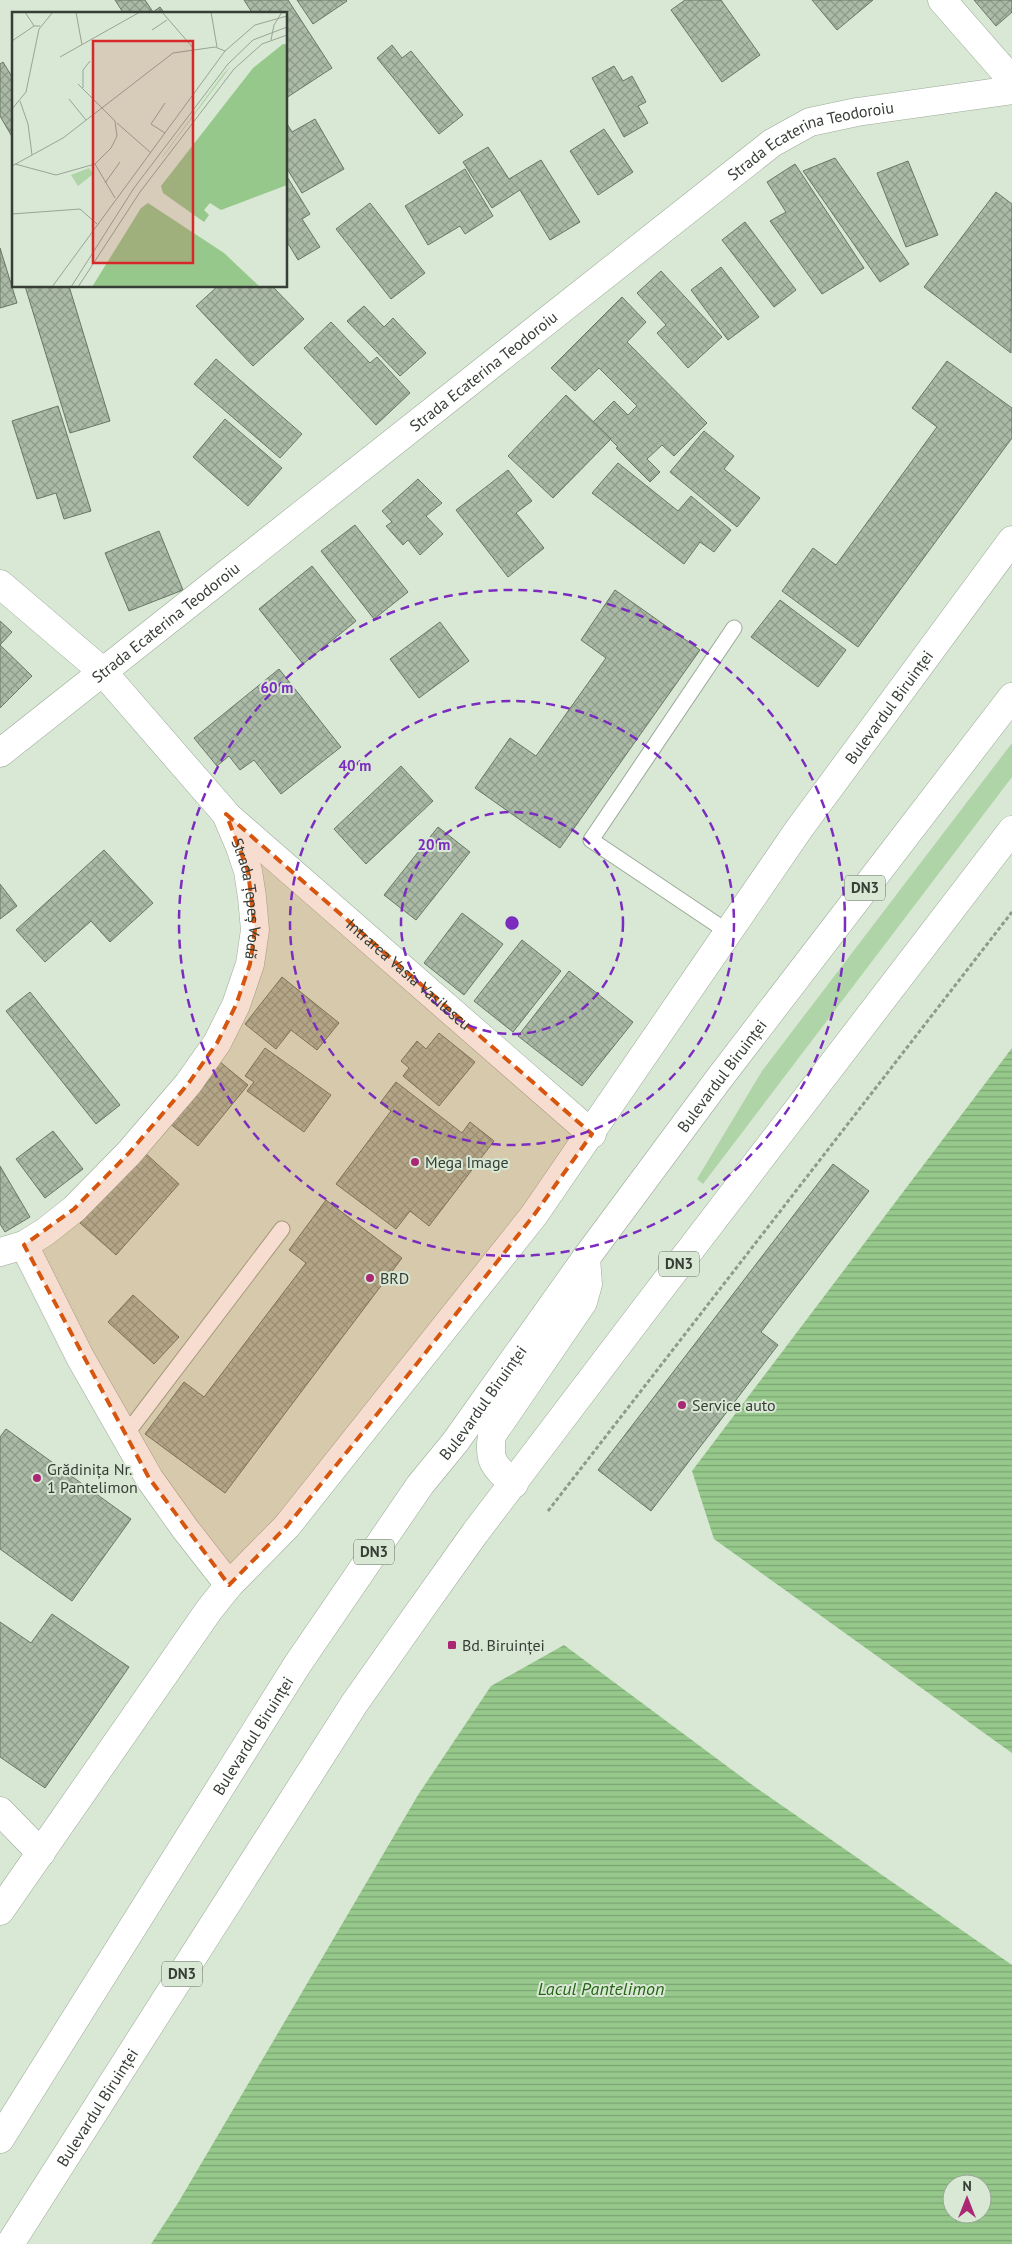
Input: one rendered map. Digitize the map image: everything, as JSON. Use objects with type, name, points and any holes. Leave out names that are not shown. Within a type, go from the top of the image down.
[{"type":"street","points":[[942,0],[1012,80]]},
{"type":"street","name":"Strada Ecaterina Teodoroiu","points":[[0,753],[772,143],[810,122],[838,116],[1012,90]]},
{"type":"street","name":"Bulevardul Biruinței","points":[[0,1911],[209,1610],[229,1585],[287,1526],[534,1215],[592,1134],[799,829],[1012,540]]},
{"type":"street","name":"Strada Țepeș Vodă","points":[[0,584],[102,671],[226,814],[248,871],[255,930],[250,964],[236,1005],[218,1043],[188,1084],[130,1153],[74,1209],[46,1232],[12,1249]]},
{"type":"street","name":"Bulevardul Biruinței","points":[[0,2139],[297,1665],[420,1485],[456,1441],[586,1258],[718,1080],[1012,696]]},
{"type":"street","name":"Intrarea Vasia Vasilescu","points":[[226,814],[592,1134]]},
{"type":"street","name":"Bulevardul Biruinței","points":[[10,2244],[354,1704],[475,1533],[514,1484],[648,1304],[1012,830]]},
{"type":"street","points":[[12,1249],[76,1349],[124,1437],[154,1486],[229,1585]]},
{"type":"street","points":[[514,1484],[498,1469],[489,1453],[492,1435],[583,1302],[588,1284],[586,1258]]},
{"type":"street","points":[[0,1811],[41,1853]]},
{"type":"lane","points":[[728,932],[591,840],[734,628]]},
{"type":"lane","points":[[124,1437],[282,1229]]},
{"type":"path","points":[[548,1511],[1012,912]]},
{"type":"highlighted area","points":[[226,814],[592,1134],[534,1215],[363,1432],[287,1526],[229,1585],[149,1478],[24,1245],[74,1209],[129,1153],[188,1084],[217,1043],[236,1005],[250,964],[255,930],[248,871]]},
{"type":"shaded area","points":[[1012,743],[1012,777],[703,1184],[697,1179],[762,1071]]},
{"type":"water","points":[[1012,1048],[1012,1753],[714,1539],[692,1471]]},
{"type":"water","name":"Lacul Pantelimon","points":[[564,1645],[755,1787],[1012,1965],[1012,2244],[151,2244],[178,2203],[418,1795],[491,1686]]},
{"type":"building","points":[[115,0],[145,0],[153,12],[123,12]]},
{"type":"building","points":[[244,0],[288,0],[332,68],[288,97],[288,12],[252,12]]},
{"type":"building","points":[[297,0],[346,0],[347,1],[313,24]]},
{"type":"building","points":[[685,0],[721,0],[760,55],[722,82],[671,10]]},
{"type":"building","points":[[812,0],[873,0],[837,30]]},
{"type":"building","points":[[974,0],[1012,0],[1012,12],[996,26]]},
{"type":"building","points":[[160,7],[164,12],[153,12]]},
{"type":"building","points":[[392,45],[402,58],[411,51],[463,115],[439,134],[377,58]]},
{"type":"building","points":[[3,62],[12,77],[12,137],[0,116],[0,64]]},
{"type":"building","points":[[614,66],[623,81],[632,76],[646,102],[638,106],[648,123],[624,137],[592,78]]},
{"type":"building","points":[[315,119],[344,169],[302,193],[288,170],[288,125],[292,132]]},
{"type":"building","points":[[604,129],[633,172],[598,195],[570,151]]},
{"type":"building","points":[[488,147],[509,179],[541,160],[580,222],[550,240],[520,190],[492,208],[463,162]]},
{"type":"building","points":[[835,158],[909,264],[880,282],[803,171]]},
{"type":"building","points":[[908,161],[938,235],[906,247],[877,173]]},
{"type":"building","points":[[795,164],[864,268],[822,294],[770,221],[786,212],[767,182]]},
{"type":"building","points":[[465,169],[493,216],[465,234],[460,226],[428,245],[405,206]]},
{"type":"building","points":[[288,178],[310,214],[302,219],[320,247],[298,260],[288,243]]},
{"type":"building","points":[[996,192],[1012,204],[1011,353],[924,287]]},
{"type":"building","points":[[370,203],[425,273],[391,299],[336,229]]},
{"type":"building","points":[[745,222],[796,290],[774,307],[722,240]]},
{"type":"building","points":[[0,248],[17,303],[0,308]]},
{"type":"building","points":[[721,267],[759,317],[728,340],[691,290]]},
{"type":"building","points":[[661,271],[722,337],[688,368],[657,333],[666,325],[637,293]]},
{"type":"building","points":[[26,288],[70,288],[110,421],[70,433]]},
{"type":"building","points":[[216,288],[274,288],[304,319],[253,366],[196,306]]},
{"type":"building","points":[[622,297],[646,322],[627,342],[707,423],[674,456],[662,445],[647,459],[660,472],[650,482],[593,422],[614,401],[628,415],[637,406],[599,368],[575,391],[551,368]]},
{"type":"building","points":[[364,306],[384,327],[393,318],[426,353],[400,376],[347,321]]},
{"type":"building","points":[[331,322],[370,363],[377,357],[410,393],[376,425],[304,348]]},
{"type":"building","points":[[216,359],[302,434],[280,458],[194,384]]},
{"type":"building","points":[[947,361],[1012,408],[1012,438],[858,647],[782,591],[813,548],[836,565],[937,427],[912,408]]},
{"type":"building","points":[[566,395],[611,439],[553,498],[508,456]]},
{"type":"building","points":[[58,406],[91,511],[64,519],[56,493],[37,499],[12,421]]},
{"type":"building","points":[[225,419],[282,468],[248,506],[193,457]]},
{"type":"building","points":[[704,431],[734,456],[724,469],[760,498],[737,527],[670,472]]},
{"type":"building","points":[[618,463],[678,511],[691,496],[731,530],[714,552],[700,542],[684,564],[592,493]]},
{"type":"building","points":[[508,470],[532,501],[516,513],[544,548],[508,577],[456,510]]},
{"type":"building","points":[[418,479],[442,503],[426,516],[443,534],[420,555],[408,540],[403,545],[386,526],[392,522],[382,511]]},
{"type":"building","points":[[355,525],[408,592],[374,619],[321,551]]},
{"type":"building","points":[[159,531],[183,590],[129,611],[105,553]]},
{"type":"building","points":[[312,566],[356,621],[303,664],[259,609]]},
{"type":"building","points":[[615,590],[700,650],[560,848],[475,788],[510,738],[536,756],[606,658],[581,640]]},
{"type":"building","points":[[780,600],[846,650],[818,687],[751,637]]},
{"type":"building","points":[[0,621],[12,632],[0,645]]},
{"type":"building","points":[[440,622],[469,661],[419,698],[390,659]]},
{"type":"building","points":[[0,645],[32,676],[0,708]]},
{"type":"building","points":[[279,669],[341,747],[281,794],[254,760],[240,770],[229,756],[217,766],[194,738]]},
{"type":"building","points":[[401,766],[433,801],[366,864],[334,829]]},
{"type":"building","points":[[438,827],[470,852],[416,920],[384,895]]},
{"type":"building","points":[[104,850],[153,903],[110,942],[91,921],[45,962],[16,930]]},
{"type":"building","points":[[0,884],[17,906],[0,919]]},
{"type":"building","points":[[462,913],[503,944],[464,995],[424,963]]},
{"type":"building","points":[[522,940],[561,971],[513,1032],[474,1001]]},
{"type":"building","points":[[569,971],[633,1022],[582,1086],[518,1036]]},
{"type":"building","points":[[282,977],[339,1023],[317,1050],[291,1030],[276,1049],[245,1024]]},
{"type":"building","points":[[30,992],[120,1105],[96,1124],[6,1011]]},
{"type":"building","points":[[439,1033],[475,1062],[439,1106],[403,1076],[409,1068],[401,1061],[417,1041],[426,1049]]},
{"type":"building","points":[[265,1048],[331,1095],[304,1132],[247,1091],[254,1082],[245,1076]]},
{"type":"building","points":[[214,1057],[248,1085],[198,1146],[164,1119]]},
{"type":"building","name":"Mega Image","points":[[396,1082],[462,1133],[470,1122],[494,1141],[429,1226],[410,1211],[396,1229],[336,1184],[391,1111],[380,1103]]},
{"type":"building","points":[[53,1131],[83,1169],[45,1198],[16,1159]]},
{"type":"building","points":[[144,1152],[179,1184],[116,1255],[80,1223]]},
{"type":"building","points":[[833,1164],[869,1191],[761,1332],[778,1345],[651,1511],[598,1470]]},
{"type":"building","points":[[0,1166],[30,1217],[5,1232],[0,1224]]},
{"type":"building","points":[[326,1200],[402,1258],[225,1493],[145,1434],[184,1382],[204,1397],[306,1263],[289,1250]]},
{"type":"building","points":[[133,1295],[179,1337],[154,1364],[108,1322]]},
{"type":"building","name":"Grădinița Nr. 1 Pantelimon","points":[[6,1429],[131,1519],[72,1601],[0,1549],[0,1437]]},
{"type":"building","points":[[52,1614],[129,1667],[45,1788],[0,1757],[0,1622],[31,1643]]},
{"type":"place","name":"Mega Image","points":[[415,1162]]},
{"type":"place","name":"BRD","points":[[370,1278]]},
{"type":"place","name":"Service auto","points":[[682,1405]]},
{"type":"place","name":"Grădinița Nr. 1 Pantelimon","points":[[37,1478]]},
{"type":"place","name":"Bd. Biruinței","points":[[452,1645]]}]
